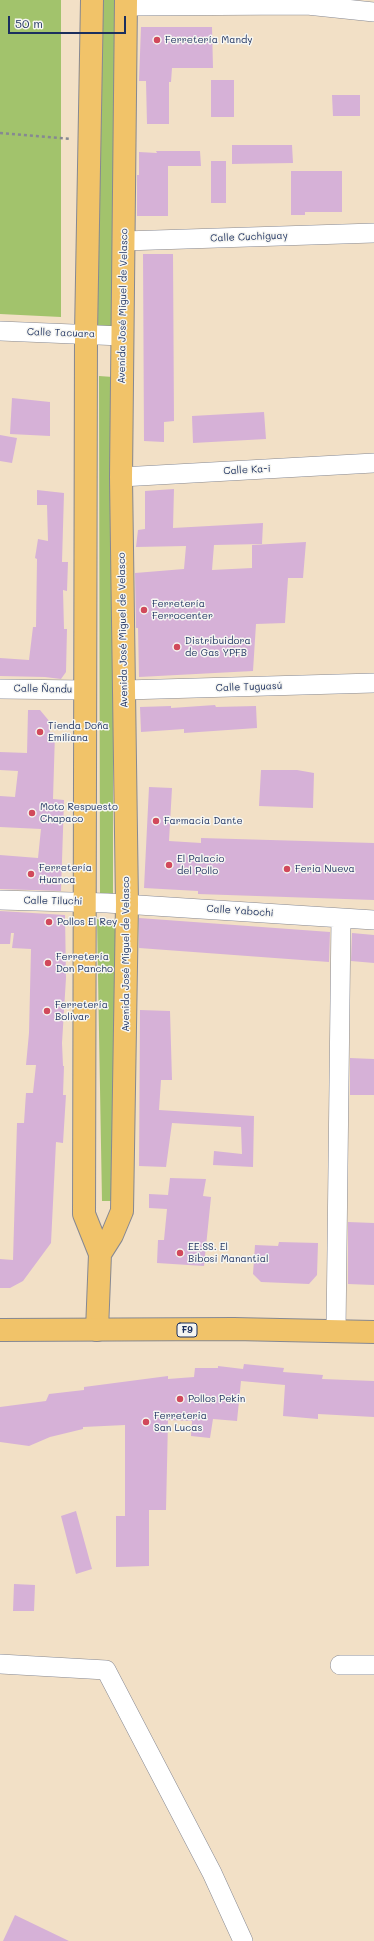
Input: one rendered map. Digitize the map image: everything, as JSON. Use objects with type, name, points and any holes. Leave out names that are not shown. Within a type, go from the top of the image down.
[{"type":"main road","points":[[92,0],[86,334],[84,1214],[100,1254],[97,1330]]},
{"type":"main road","name":"Avenida José Miguel de Velasco","points":[[100,1254],[112,1235],[122,1211],[117,903],[124,782],[125,690],[121,477],[126,3]]},
{"type":"main road","name":"F9","points":[[0,1330],[234,1329],[374,1332]]},
{"type":"street","points":[[126,3],[307,5],[374,12]]},
{"type":"street","name":"Calle Cuchiguay","points":[[124,241],[374,233]]},
{"type":"street","name":"Calle Tacuara","points":[[0,331],[122,336]]},
{"type":"street","name":"Calle Ka-i","points":[[121,477],[374,463]]},
{"type":"street","name":"Calle Tuguasú","points":[[125,690],[374,683]]},
{"type":"street","name":"Calle Ñandu","points":[[0,689],[86,690]]},
{"type":"street","name":"Calle Tiluchi","points":[[0,900],[117,903]]},
{"type":"street","name":"Calle Yabochi","points":[[117,903],[374,920]]},
{"type":"street","points":[[336,1332],[341,918]]},
{"type":"street","points":[[0,1664],[106,1670],[212,1873],[243,1941]]},
{"type":"street","points":[[340,1665],[374,1665]]},
{"type":"path","points":[[0,133],[89,140]]},
{"type":"green space","points":[[0,0],[61,0],[61,317],[0,314]]},
{"type":"green space","points":[[103,0],[118,0],[115,330],[96,327]]},
{"type":"green space","points":[[99,376],[113,377],[113,895],[100,894]]},
{"type":"green space","points":[[97,919],[116,919],[111,1201],[102,1201]]},
{"type":"building","points":[[141,27],[212,27],[213,68],[172,68],[171,82],[169,82],[169,124],[147,124],[146,81],[139,81]]},
{"type":"building","points":[[211,80],[234,80],[234,117],[211,117]]},
{"type":"building","points":[[332,95],[360,95],[360,116],[333,116]]},
{"type":"building","points":[[232,145],[292,145],[293,163],[232,164]]},
{"type":"building","points":[[156,151],[200,151],[201,166],[168,166],[168,216],[137,216],[137,175],[139,175],[139,152],[157,153]]},
{"type":"building","points":[[211,161],[226,161],[226,203],[211,203]]},
{"type":"building","points":[[291,171],[342,171],[342,212],[305,212],[305,215],[291,215]]},
{"type":"building","points":[[143,254],[173,254],[174,421],[164,422],[164,442],[144,441]]},
{"type":"building","points":[[12,398],[50,402],[50,436],[10,434]]},
{"type":"building","points":[[264,412],[266,439],[193,443],[192,416]]},
{"type":"building","points":[[0,435],[17,438],[12,463],[0,461]]},
{"type":"building","points":[[174,489],[173,528],[263,523],[262,544],[214,545],[212,570],[252,568],[252,545],[306,542],[303,578],[288,578],[285,623],[256,624],[253,671],[139,677],[135,573],[184,569],[186,546],[136,547],[138,530],[145,529],[145,491]]},
{"type":"building","points":[[37,490],[64,493],[62,562],[68,562],[67,591],[63,590],[64,629],[67,629],[66,672],[61,679],[45,677],[0,676],[0,658],[29,660],[33,627],[36,627],[37,559],[35,558],[38,539],[48,541],[47,505],[37,505]]},
{"type":"building","points":[[215,705],[216,707],[256,706],[257,728],[184,733],[184,729],[141,732],[140,707],[171,706],[171,708]]},
{"type":"building","points":[[28,710],[40,710],[50,722],[50,732],[55,733],[53,799],[64,800],[61,891],[0,889],[0,855],[38,858],[41,829],[0,827],[0,796],[15,797],[18,771],[0,770],[0,752],[27,753]]},
{"type":"building","points":[[261,770],[297,770],[314,773],[313,808],[259,806]]},
{"type":"building","name":"Feria Nueva","points":[[149,787],[172,788],[169,841],[201,843],[201,838],[374,843],[374,900],[198,894],[198,891],[144,888]]},
{"type":"building","points":[[0,911],[65,915],[66,978],[62,1043],[64,1066],[63,1095],[66,1095],[63,1143],[56,1142],[51,1243],[23,1281],[10,1288],[0,1288],[0,1259],[13,1260],[17,1123],[24,1123],[26,1093],[33,1093],[36,1065],[26,1065],[29,1033],[31,949],[12,948],[14,933],[11,933],[10,944],[0,944]]},
{"type":"building","points":[[139,918],[330,932],[329,962],[139,948]]},
{"type":"building","points":[[352,933],[374,935],[374,963],[351,961]]},
{"type":"building","points":[[140,1010],[170,1011],[172,1080],[161,1080],[159,1110],[254,1116],[253,1167],[213,1165],[214,1151],[242,1154],[241,1127],[172,1123],[166,1167],[139,1166]]},
{"type":"building","points":[[350,1058],[374,1059],[374,1095],[350,1095]]},
{"type":"building","points":[[170,1178],[206,1179],[203,1196],[211,1197],[204,1266],[157,1263],[158,1240],[164,1240],[167,1209],[149,1208],[149,1194],[168,1195]]},
{"type":"building","points":[[348,1222],[374,1223],[374,1285],[348,1284]]},
{"type":"building","points":[[279,1242],[318,1243],[317,1275],[309,1284],[261,1282],[253,1274],[255,1245],[278,1246]]},
{"type":"building","points":[[244,1364],[284,1368],[283,1372],[323,1375],[322,1379],[374,1381],[374,1417],[318,1414],[318,1419],[283,1416],[285,1385],[241,1381],[237,1421],[213,1419],[210,1438],[191,1436],[192,1421],[168,1420],[166,1510],[149,1510],[149,1566],[116,1567],[116,1516],[125,1516],[125,1425],[83,1427],[83,1429],[50,1437],[29,1446],[0,1442],[0,1407],[46,1401],[49,1394],[84,1390],[84,1387],[168,1376],[168,1379],[194,1377],[195,1368],[218,1368],[218,1366],[243,1369]]},
{"type":"building","points":[[76,1511],[92,1569],[76,1574],[61,1516]]},
{"type":"building","points":[[14,1584],[35,1585],[34,1611],[13,1611]]},
{"type":"building","points":[[15,1915],[69,1941],[3,1941]]},
{"type":"place","name":"Ferretería Mandy","points":[[157,40]]},
{"type":"place","name":"Ferretería Ferrocenter","points":[[144,610]]},
{"type":"place","name":"Distribuidora de Gas YPFB","points":[[177,647]]},
{"type":"place","name":"Tienda Doña Emiliana","points":[[40,732]]},
{"type":"place","name":"Moto Respuesto Chapaco","points":[[32,813]]},
{"type":"place","name":"Farmacia Dante","points":[[156,821]]},
{"type":"place","name":"El Palacio del Pollo","points":[[169,865]]},
{"type":"place","name":"Feria Nueva","points":[[287,869]]},
{"type":"place","name":"Ferretería Huanca","points":[[31,874]]},
{"type":"place","name":"Pollos El Rey","points":[[49,922]]},
{"type":"place","name":"Ferretería Don Pancho","points":[[48,963]]},
{"type":"place","name":"Ferretería Bolivar","points":[[47,1011]]},
{"type":"place","name":"EE.SS. El Bibosi Manantial","points":[[180,1253]]},
{"type":"place","name":"Pollos Pekin","points":[[180,1399]]},
{"type":"place","name":"Ferreteria San Lucas","points":[[146,1422]]}]
